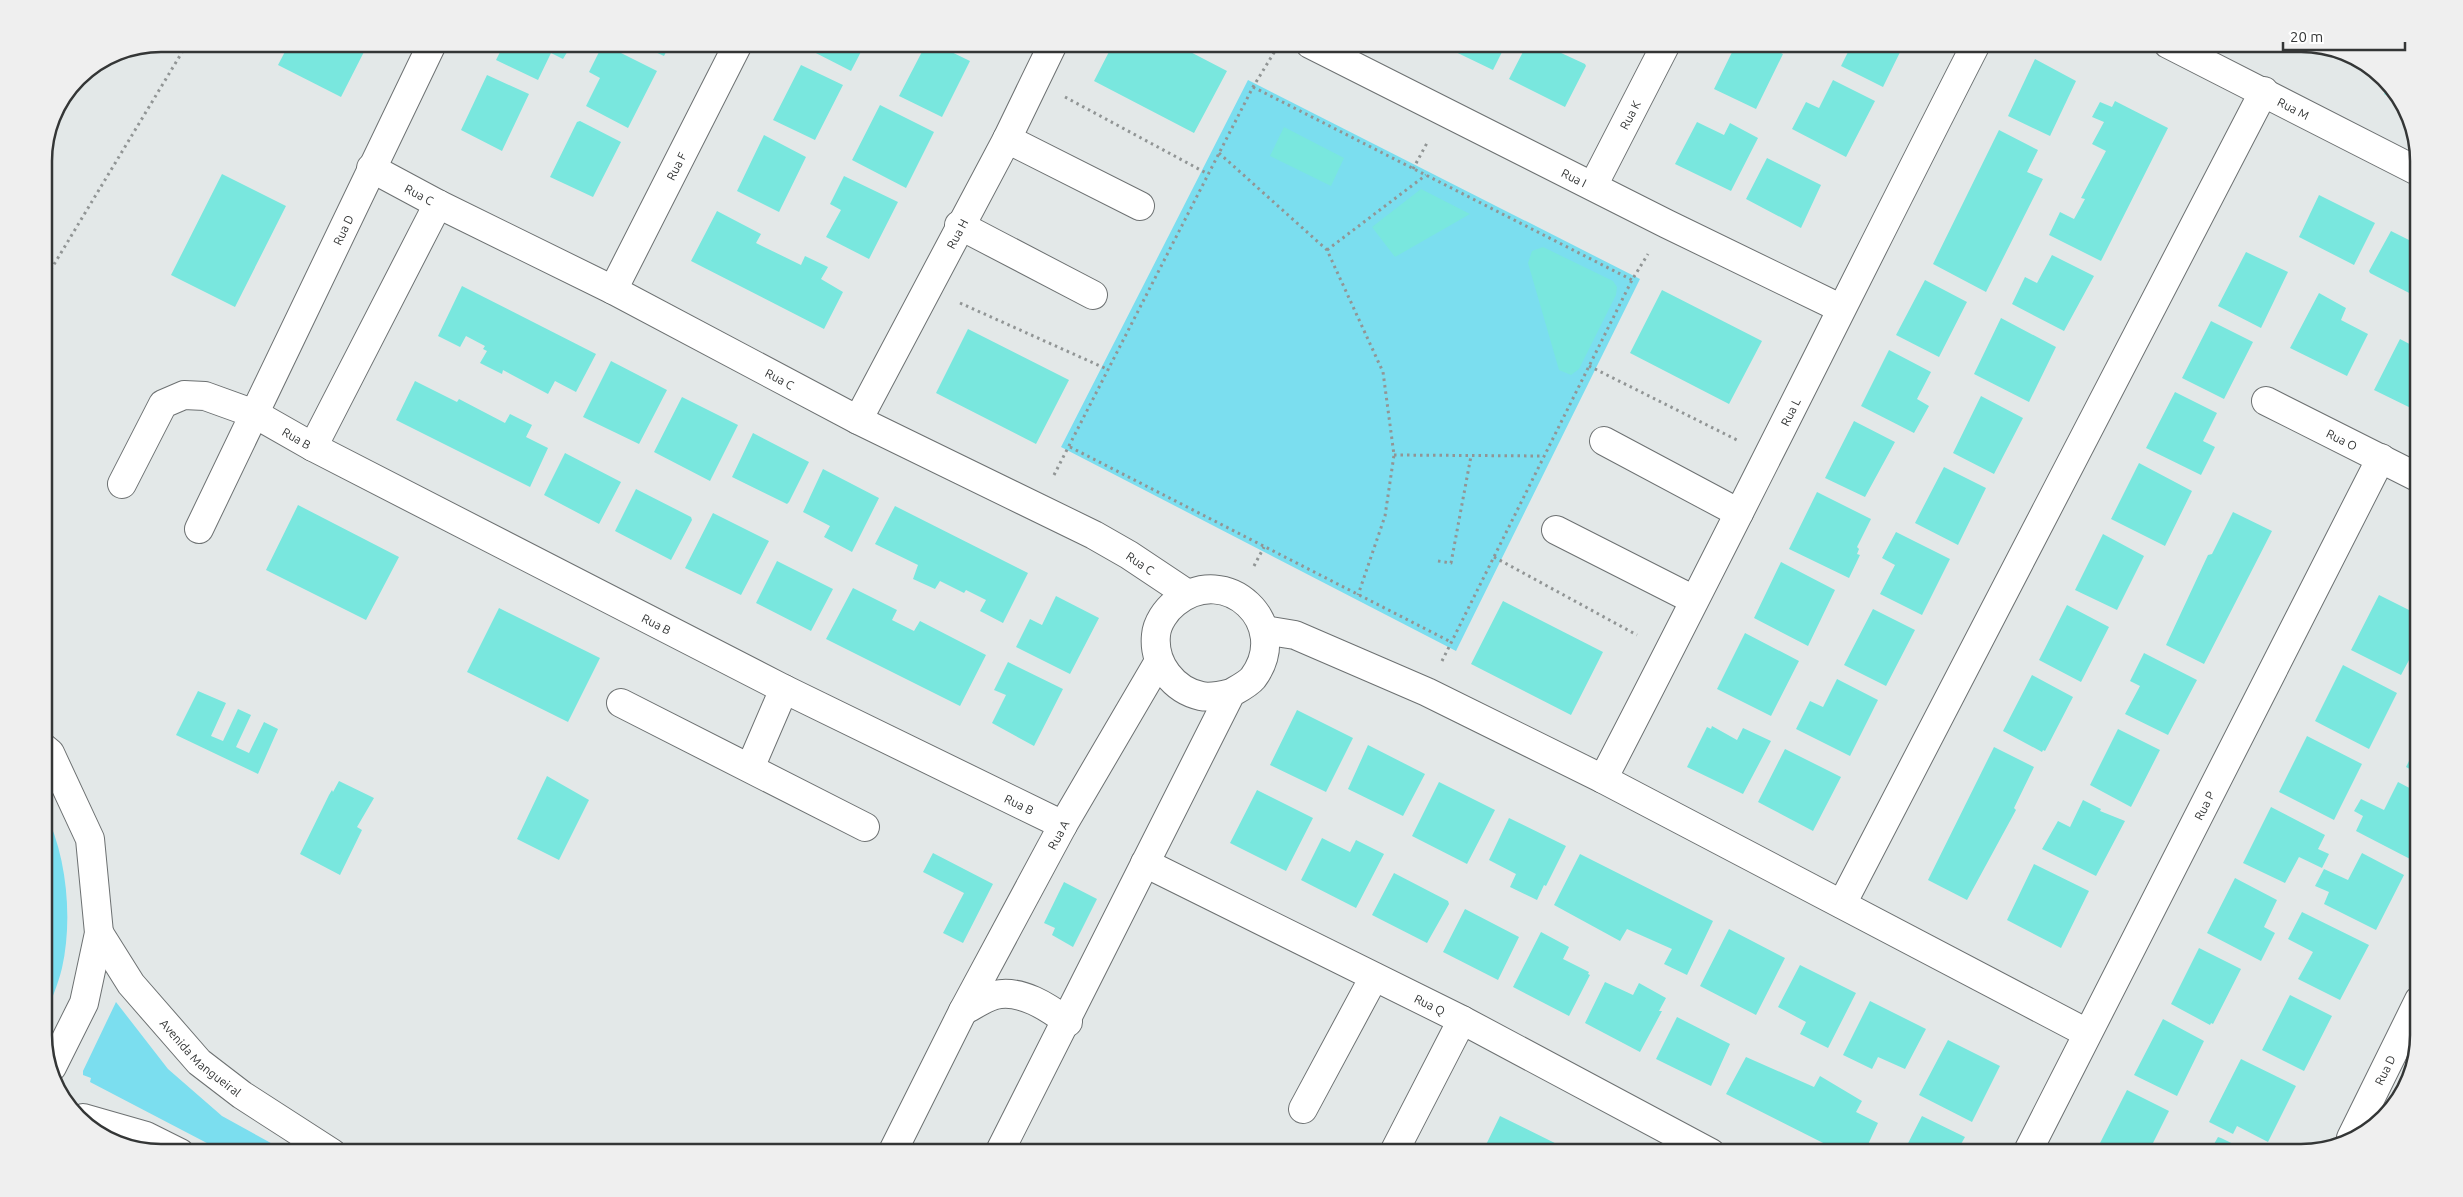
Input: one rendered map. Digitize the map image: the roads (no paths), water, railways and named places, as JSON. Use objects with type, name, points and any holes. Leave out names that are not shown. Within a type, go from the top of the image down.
[{"type":"street","name":"Rua D","points":[[199,529],[255,414],[270,376],[428,52]]},
{"type":"street","name":"Rua F","points":[[613,290],[734,52]]},
{"type":"street","name":"Rua H","points":[[858,420],[959,225],[1007,139],[1049,52]]},
{"type":"street","name":"Rua K","points":[[1593,186],[1662,52]]},
{"type":"street","name":"Rua L","points":[[1602,778],[1769,456],[1840,308],[1972,52]]},
{"type":"street","name":"Rua M","points":[[2184,52],[2410,167]]},
{"type":"street","name":"Rua I","points":[[1350,53],[1593,186],[1840,308]]},
{"type":"street","points":[[1842,904],[2264,92]]},
{"type":"street","points":[[1007,139],[1140,206]]},
{"type":"street","name":"Rua C","points":[[371,168],[438,204],[613,290],[858,420],[1094,534],[1186,593]]},
{"type":"street","points":[[313,447],[438,204]]},
{"type":"street","points":[[959,225],[1093,295]]},
{"type":"street","name":"Rua B","points":[[122,484],[163,404],[184,395],[205,396],[255,414],[313,447],[784,689],[1063,825]]},
{"type":"street","name":"Rua O","points":[[2266,401],[2410,473]]},
{"type":"street","points":[[1604,441],[1739,513]]},
{"type":"street","name":"Rua P","points":[[2032,1144],[2380,458]]},
{"type":"street","points":[[1556,530],[1694,600]]},
{"type":"street","points":[[1005,1144],[1068,1022],[1144,863],[1231,694],[1252,679],[1264,656],[1264,630],[1255,610],[1239,596],[1213,588],[1186,593],[1166,610],[1156,635],[1159,661],[1175,685],[1202,697],[1231,694]]},
{"type":"street","points":[[1264,630],[1295,636],[1427,692],[1602,778],[2087,1033]]},
{"type":"street","name":"Rua A","points":[[896,1144],[963,1011],[1063,825],[1159,661]]},
{"type":"street","points":[[750,768],[784,689]]},
{"type":"street","points":[[621,703],[865,827]]},
{"type":"street","points":[[53,760],[90,839],[99,933],[84,1003],[56,1060]]},
{"type":"street","name":"Rua Q","points":[[1144,863],[1462,1020],[1694,1144]]},
{"type":"street","name":"Avenida Mangueiral","points":[[99,933],[132,984],[199,1062],[242,1095],[318,1144]]},
{"type":"street","points":[[1303,1109],[1374,977]]},
{"type":"street","points":[[963,1011],[995,995],[1017,996],[1045,1004],[1068,1022]]},
{"type":"street","name":"Rua D","points":[[2355,1131],[2410,1018]]},
{"type":"street","points":[[1398,1144],[1462,1020]]},
{"type":"street","points":[[96,1122],[146,1136],[162,1144]]}]
